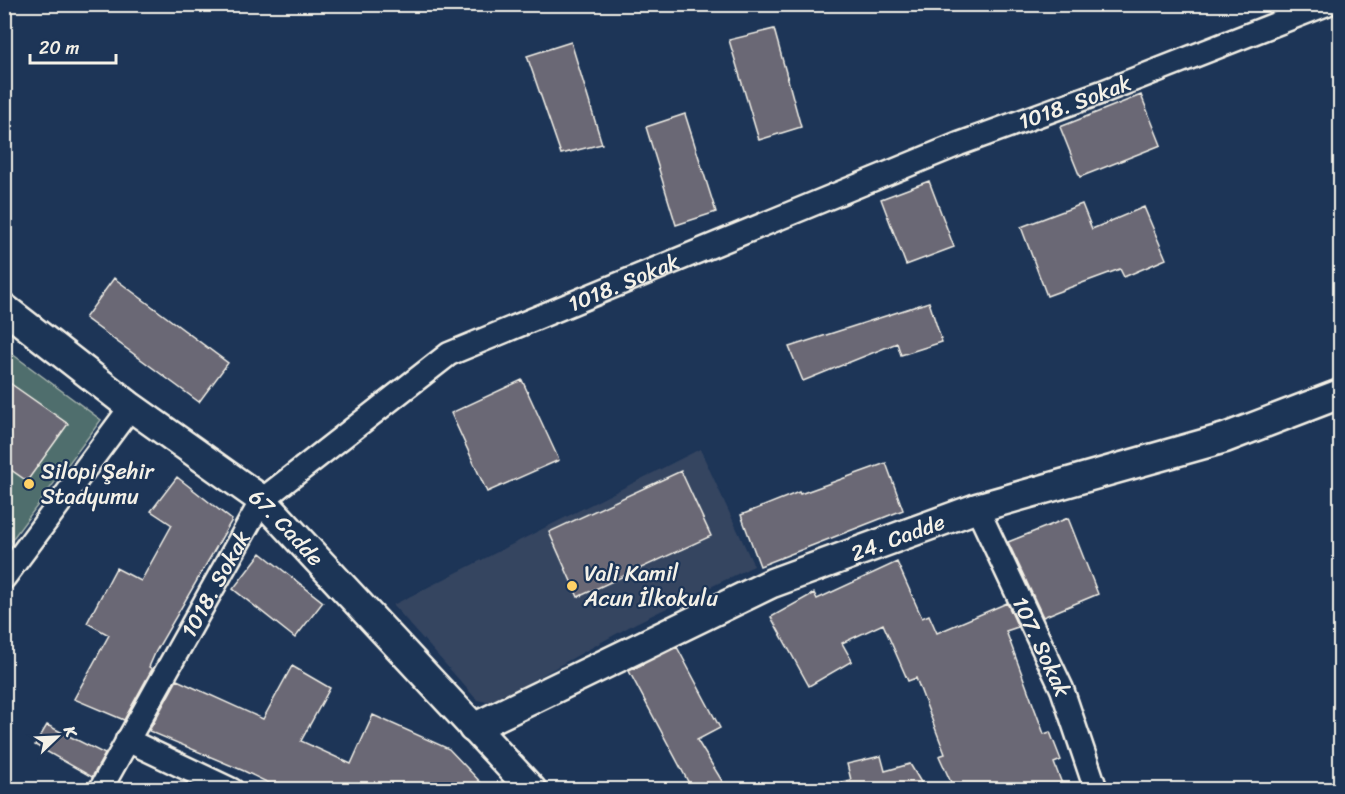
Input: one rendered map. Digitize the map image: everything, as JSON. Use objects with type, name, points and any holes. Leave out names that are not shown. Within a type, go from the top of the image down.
[{"type":"street","name":"1018. Sokak","points":[[100,789],[261,500],[449,354],[959,144],[1102,92],[1327,4]]},
{"type":"street","name":"67. Cadde","points":[[4,308],[131,407],[261,500],[532,789]]},
{"type":"street","name":"24. Cadde","points":[[473,728],[772,583],[977,508],[1225,438],[1341,394]]},
{"type":"street","points":[[4,578],[131,407]]},
{"type":"street","name":"107. Sokak","points":[[977,508],[1062,689],[1096,789]]},
{"type":"street","points":[[127,740],[232,789]]},
{"type":"shaded area","name":"Vali Kamil Acun İlkokulu","points":[[700,449],[754,566],[636,623],[492,703],[477,700],[393,605]]},
{"type":"green space","name":"Silopi Şehir Stadyumu","points":[[4,348],[101,420],[5,549],[4,549]]},
{"type":"building","points":[[774,29],[801,127],[759,140],[729,40]]},
{"type":"building","points":[[571,42],[602,144],[561,154],[527,56]]},
{"type":"building","points":[[1141,95],[1161,145],[1080,177],[1060,127]]},
{"type":"building","points":[[685,114],[716,212],[676,225],[646,127]]},
{"type":"building","points":[[929,181],[954,247],[906,265],[881,199]]},
{"type":"building","points":[[1082,204],[1092,229],[1144,207],[1166,259],[1124,277],[1120,269],[1047,296],[1021,227]]},
{"type":"building","points":[[114,278],[228,363],[199,402],[85,318]]},
{"type":"building","points":[[929,302],[942,342],[901,355],[897,343],[803,381],[789,347]]},
{"type":"building","points":[[4,379],[68,424],[27,481],[4,465]]},
{"type":"building","points":[[522,380],[559,460],[487,492],[451,413]]},
{"type":"building","points":[[886,463],[903,510],[760,566],[741,515],[799,492],[800,494]]},
{"type":"building","points":[[681,471],[711,536],[578,597],[549,532]]},
{"type":"building","points":[[177,477],[232,520],[156,651],[149,667],[152,669],[124,720],[74,699],[109,635],[87,623],[116,568],[141,581],[172,525],[151,511]]},
{"type":"building","points":[[1068,518],[1098,594],[1043,617],[1008,542]]},
{"type":"building","points":[[261,553],[323,602],[295,638],[233,589]]},
{"type":"building","points":[[897,562],[922,618],[929,615],[937,633],[1007,603],[1018,627],[1006,631],[1044,734],[1050,732],[1061,760],[1054,763],[1064,789],[954,789],[939,756],[945,754],[916,678],[908,681],[883,624],[842,643],[852,661],[809,686],[771,617],[814,593],[817,599]]},
{"type":"building","points":[[677,647],[720,728],[697,740],[727,789],[692,789],[629,671]]},
{"type":"building","points":[[292,666],[330,688],[301,741],[351,764],[373,715],[449,749],[487,789],[281,789],[149,731],[177,680],[263,719]]},
{"type":"building","points":[[47,725],[105,754],[92,777],[35,745]]},
{"type":"building","points":[[881,756],[885,771],[910,764],[925,789],[843,789],[842,782],[851,780],[847,764]]},
{"type":"place","name":"Silopi Şehir Stadyumu","points":[[29,484]]},
{"type":"place","name":"Vali Kamil Acun İlkokulu","points":[[572,586]]}]
